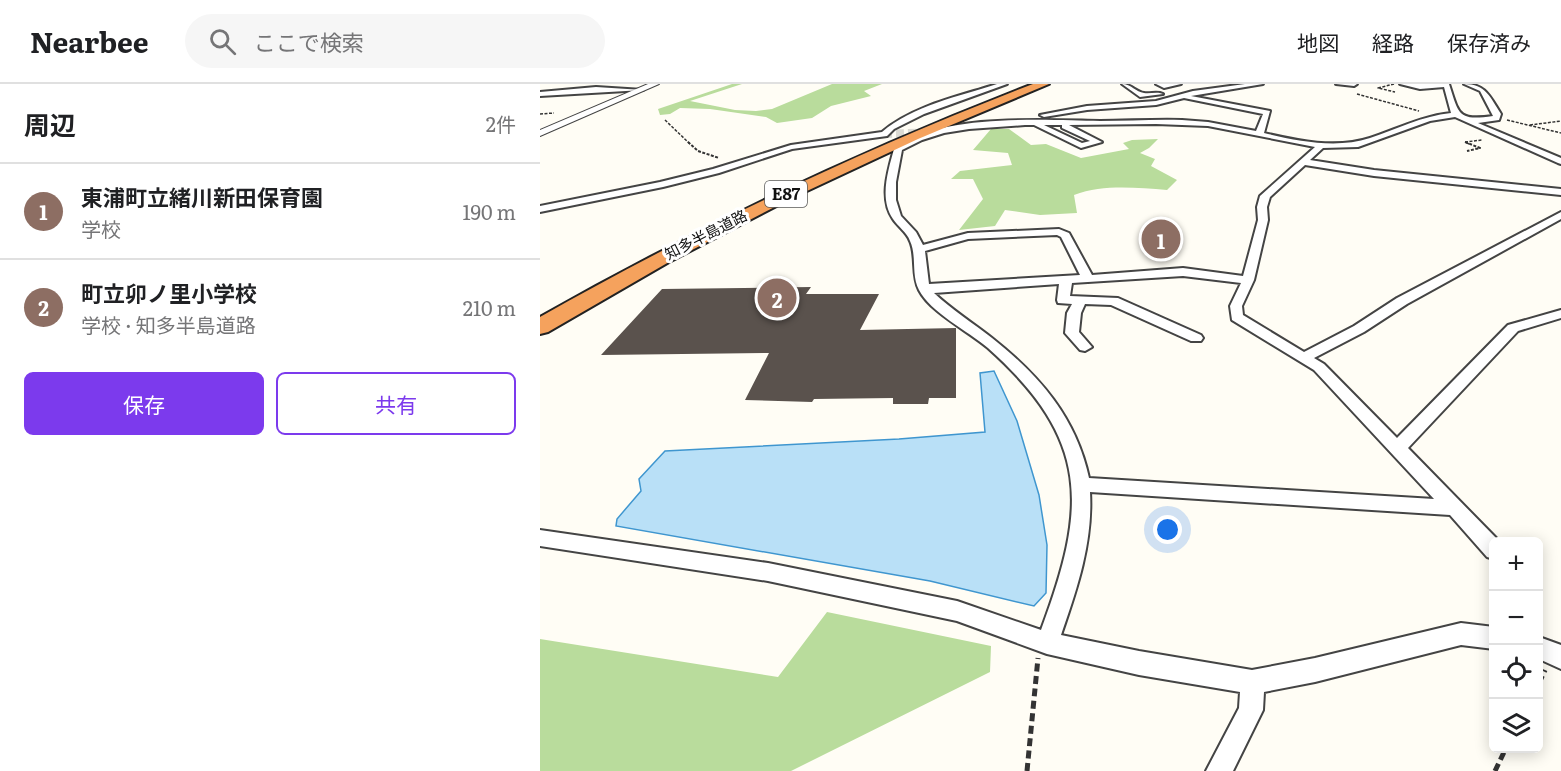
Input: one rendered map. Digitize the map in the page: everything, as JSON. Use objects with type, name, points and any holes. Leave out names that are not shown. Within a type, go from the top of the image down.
[{"type":"highway","name":"知多半島道路","points":[[540,314],[647,254],[809,174],[1030,84]]},
{"type":"highway","name":"知多半島道路","points":[[540,327],[651,263],[821,177],[948,120],[1043,84]]},
{"type":"street","points":[[540,133],[655,84]]},
{"type":"street","points":[[540,209],[660,185],[791,147],[884,134],[890,128],[931,109],[1004,84]]},
{"type":"street","points":[[1125,84],[1140,95],[1193,93],[1260,84]]},
{"type":"street","points":[[1159,84],[1164,86],[1178,84]]},
{"type":"street","points":[[1218,84],[1228,88]]},
{"type":"street","points":[[1339,84],[1354,84]]},
{"type":"street","points":[[1403,84],[1420,87],[1446,85],[1456,115]]},
{"type":"street","points":[[1467,84],[1483,90],[1497,111],[1497,118],[1469,122]]},
{"type":"street","points":[[540,94],[596,89],[640,90]]},
{"type":"street","points":[[1022,123],[1032,118],[1088,108],[1156,103],[1193,93]]},
{"type":"street","points":[[1183,96],[1267,113],[1259,135]]},
{"type":"street","points":[[1156,103],[1167,107]]},
{"type":"street","points":[[1199,114],[1262,125]]},
{"type":"street","points":[[1044,641],[1073,568],[1080,523],[1082,485],[1074,449],[1064,425],[1007,358],[974,328],[939,304],[925,290],[916,240],[895,215],[890,185],[898,149],[938,132],[1022,123],[1200,123],[1322,145],[1367,142],[1440,117],[1456,115],[1561,161]]},
{"type":"street","points":[[1038,123],[1082,146],[1098,141],[1063,123]]},
{"type":"street","points":[[1322,145],[1262,201],[1263,220],[1248,280],[1236,306],[1237,317],[1319,367],[1489,544]]},
{"type":"street","points":[[1305,162],[1374,173],[1561,192]]},
{"type":"street","points":[[1305,357],[1359,329],[1402,301],[1561,215]]},
{"type":"street","points":[[919,249],[968,236],[1059,232],[1065,235],[1088,279]]},
{"type":"street","points":[[925,290],[1183,272],[1248,280]]},
{"type":"street","points":[[1066,280],[1064,300],[1113,301],[1196,338]]},
{"type":"street","points":[[1080,302],[1074,313],[1072,333],[1085,347]]},
{"type":"street","points":[[1397,449],[1513,328],[1561,314]]},
{"type":"street","points":[[1082,485],[1178,489],[1453,508]]},
{"type":"street","points":[[540,538],[768,572],[957,611],[1044,641],[1139,663],[1252,682],[1315,670],[1461,634],[1489,637]]},
{"type":"street","points":[[1543,650],[1561,657]]},
{"type":"street","points":[[1220,771],[1251,710],[1252,682]]},
{"type":"path","points":[[1395,84],[1378,88],[1397,92]]},
{"type":"path","points":[[1358,94],[1440,117]]},
{"type":"path","points":[[1497,118],[1561,134]]},
{"type":"path","points":[[665,120],[698,151],[736,164]]},
{"type":"path","points":[[1527,125],[1561,122]]},
{"type":"path","points":[[1467,151],[1480,148],[1465,142],[1506,138]]},
{"type":"path","points":[[1027,771],[1044,641]]},
{"type":"path","points":[[1495,771],[1504,753]]},
{"type":"green space","points":[[732,84],[742,84],[690,101],[735,110],[756,111],[772,109],[832,84],[882,84],[864,91],[871,96],[831,106],[812,118],[777,123],[766,117],[710,109],[680,108],[670,114],[660,115],[658,109]]},
{"type":"green space","points":[[991,129],[1009,129],[1031,145],[1046,144],[1081,158],[1129,149],[1123,143],[1132,140],[1158,139],[1140,153],[1155,159],[1151,166],[1177,180],[1167,190],[1108,188],[1074,195],[1077,213],[1040,215],[1005,210],[995,226],[959,230],[983,199],[973,179],[951,179],[960,171],[1012,165],[1008,153],[973,150]]},
{"type":"green space","points":[[827,612],[991,646],[990,672],[791,771],[540,771],[540,639],[778,677]]},
{"type":"water","points":[[994,371],[1017,421],[1039,495],[1047,545],[1046,593],[1034,606],[930,581],[616,526],[617,519],[641,491],[639,479],[665,451],[899,439],[985,432],[980,373]]},
{"type":"building","points":[[811,287],[806,294],[879,294],[860,330],[956,328],[956,398],[929,398],[928,404],[893,404],[893,398],[814,399],[812,402],[745,400],[769,353],[601,355],[662,289]]},
{"type":"tunnel","points":[[884,134],[934,132]]},
{"type":"place","name":"東浦町立緒川新田保育園","points":[[1161,239]]},
{"type":"place","name":"町立卯ノ里小学校","points":[[777,298]]}]
